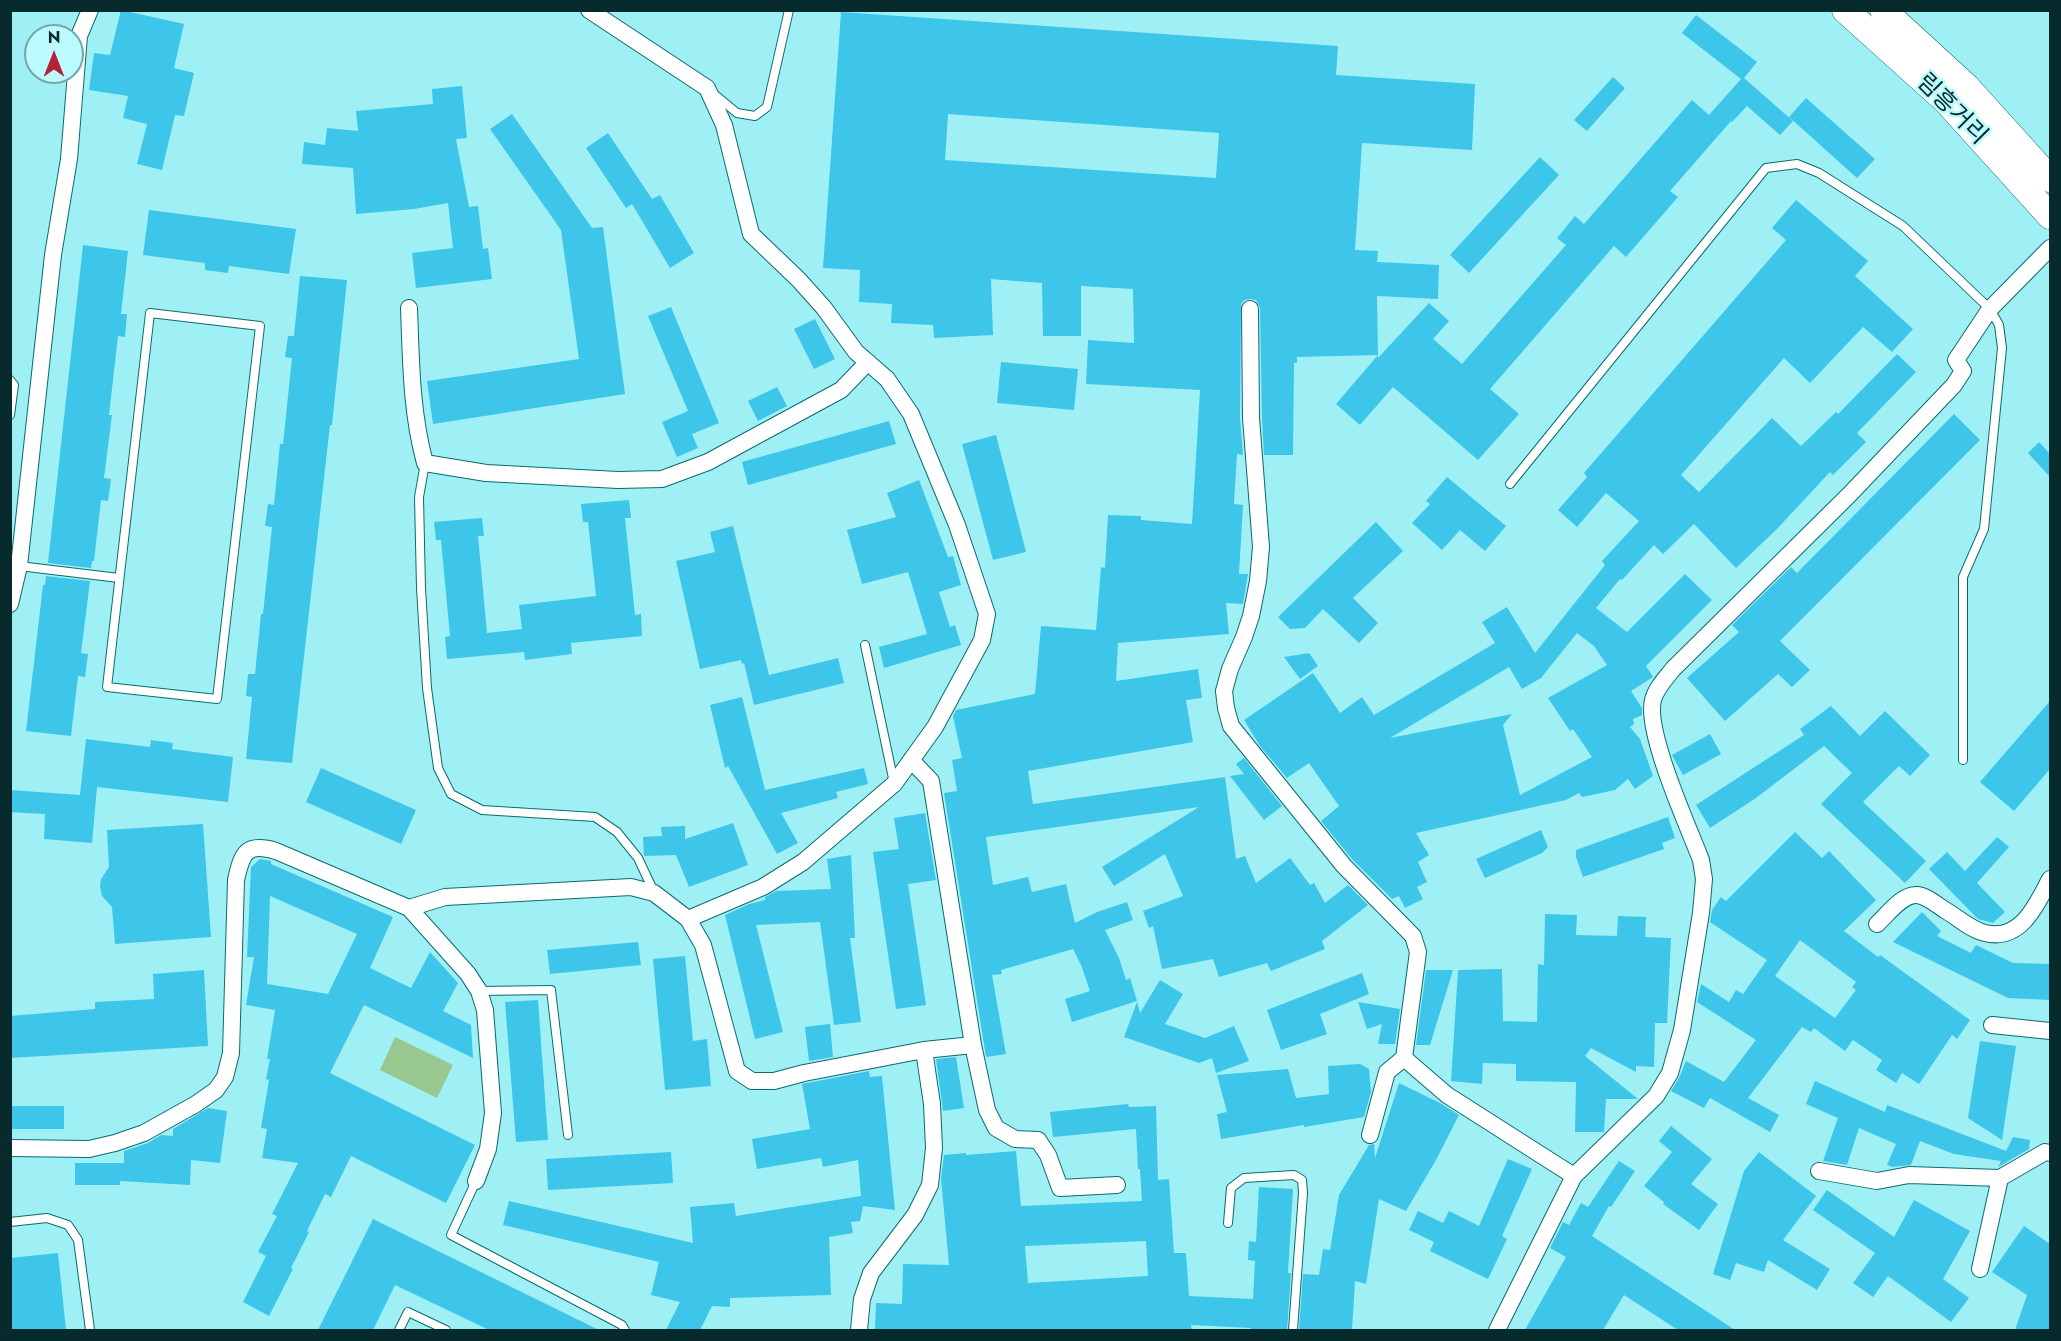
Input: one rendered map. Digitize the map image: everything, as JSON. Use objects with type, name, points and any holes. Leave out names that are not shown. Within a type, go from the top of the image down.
[{"type":"main road","name":"림흥거리","points":[[1845,10],[1946,101],[2050,216]]},
{"type":"main road","name":"림흥거리","points":[[1883,10],[1966,86],[2050,179]]},
{"type":"street","points":[[10,604],[13,601],[19,566],[52,255],[69,159],[79,36],[90,10]]},
{"type":"street","points":[[589,10],[707,88],[723,125],[751,234],[799,280],[824,308],[856,352],[887,379],[911,414],[957,525],[987,614],[982,640],[935,727],[894,784],[804,861],[763,887],[688,919]]},
{"type":"street","points":[[1497,1330],[1574,1176],[1656,1096],[1670,1073],[1682,1030],[1701,913],[1704,879],[1701,860],[1656,741],[1652,718],[1653,701],[1657,689],[1673,669],[1850,495],[1954,385],[1963,371],[1956,360],[1990,309],[2050,248]]},
{"type":"street","points":[[408,308],[413,404],[417,435],[425,463],[486,473],[618,480],[662,479],[708,462],[841,390],[868,362]]},
{"type":"street","points":[[1250,309],[1251,418],[1261,547],[1258,581],[1251,616],[1230,669],[1224,691],[1226,708],[1232,726],[1344,866],[1413,936],[1418,951],[1404,1058],[1387,1072],[1370,1135]]},
{"type":"street","points":[[911,760],[931,781],[973,1045],[987,1110],[996,1128],[1015,1138],[1038,1140],[1048,1155],[1060,1188],[1117,1185]]},
{"type":"street","points":[[10,1148],[89,1149],[115,1143],[144,1133],[196,1104],[216,1089],[225,1077],[231,1053],[236,880],[240,860],[249,851],[260,846],[409,908],[468,974],[479,991],[485,1010],[493,1113],[488,1149],[476,1181]]},
{"type":"street","points":[[1876,924],[1905,898],[1916,895],[1930,900],[1984,933],[2001,934],[2017,927],[2030,917],[2050,879]]},
{"type":"street","points":[[409,908],[445,897],[631,887],[654,893],[688,919],[703,945],[737,1071],[752,1081],[774,1081],[924,1050],[973,1045]]},
{"type":"street","points":[[1992,1025],[2050,1031]]},
{"type":"street","points":[[859,1330],[862,1299],[871,1273],[915,1215],[930,1185],[933,1137],[932,1104],[924,1050]]},
{"type":"street","points":[[1404,1058],[1447,1095],[1574,1176]]},
{"type":"street","points":[[1819,1172],[1876,1181],[1909,1175],[2000,1178],[2045,1152],[2050,1153]]},
{"type":"street","points":[[1980,1269],[2000,1178]]},
{"type":"lane","points":[[707,88],[737,113],[755,116],[767,107],[789,10]]},
{"type":"lane","points":[[1510,484],[1766,168],[1797,164],[1819,172],[1903,226],[1990,309],[1999,325],[2002,348],[1983,530],[1963,577],[1963,760]]},
{"type":"lane","points":[[150,313],[260,326],[217,699],[107,687],[119,578],[150,313]]},
{"type":"lane","points":[[10,381],[14,386],[10,414]]},
{"type":"lane","points":[[425,463],[419,497],[426,688],[438,768],[451,794],[482,810],[595,817],[617,832],[638,858],[654,893]]},
{"type":"lane","points":[[19,566],[119,578]]},
{"type":"lane","points":[[865,645],[894,784]]},
{"type":"lane","points":[[479,991],[551,990],[568,1135]]},
{"type":"lane","points":[[1228,1223],[1231,1188],[1244,1178],[1294,1175],[1302,1180],[1293,1330]]},
{"type":"lane","points":[[476,1181],[451,1235],[622,1325],[625,1330]]},
{"type":"lane","points":[[10,1222],[46,1218],[68,1226],[78,1240],[90,1330]]},
{"type":"lane","points":[[399,1330],[408,1312],[446,1330]]},
{"type":"green space","points":[[395,1037],[453,1065],[437,1098],[380,1070]]},
{"type":"building","points":[[121,10],[184,24],[174,68],[194,73],[184,116],[175,115],[162,170],[137,164],[147,124],[123,118],[128,96],[89,90],[94,53],[110,55]]},
{"type":"building","points":[[841,12],[1338,46],[1336,75],[1475,84],[1472,150],[1362,143],[1355,250],[1378,251],[1377,262],[1439,265],[1438,299],[1377,296],[1378,355],[1297,357],[1297,363],[1294,363],[1293,455],[1264,455],[1260,308],[1256,300],[1244,300],[1241,304],[1240,418],[1243,455],[1237,454],[1234,504],[1243,505],[1239,574],[1248,574],[1243,604],[1226,603],[1229,634],[1118,643],[1116,681],[1198,669],[1202,698],[1186,700],[1193,742],[1028,771],[1033,804],[1225,777],[1236,859],[1245,856],[1256,883],[1290,858],[1310,885],[1314,883],[1325,903],[1348,885],[1368,905],[1322,941],[1325,949],[1271,971],[1267,963],[1219,977],[1213,959],[1162,969],[1153,926],[1149,928],[1143,911],[1183,896],[1165,854],[1114,886],[1102,867],[1199,807],[986,837],[993,885],[1028,877],[1032,892],[1066,884],[1075,923],[1097,912],[1127,902],[1133,920],[1105,930],[1119,958],[1126,980],[1130,978],[1137,1001],[1072,1022],[1065,999],[1090,991],[1073,949],[1001,970],[1002,974],[992,975],[1006,1054],[986,1057],[944,793],[957,791],[952,760],[962,758],[953,716],[956,710],[1035,694],[1041,626],[1096,630],[1101,567],[1105,568],[1108,515],[1141,516],[1141,520],[1192,524],[1200,390],[1086,384],[1088,340],[1134,343],[1133,289],[1081,286],[1081,336],[1043,336],[1042,283],[991,279],[993,335],[934,338],[933,325],[891,323],[892,304],[859,302],[860,270],[823,268]],"holes":[[[948,114],[1219,133],[1216,178],[945,160]]]},
{"type":"building","points":[[1696,15],[1757,62],[1744,78],[1793,121],[1780,135],[1747,106],[1670,191],[1678,197],[1626,257],[1614,246],[1490,389],[1519,414],[1478,460],[1393,387],[1360,425],[1336,404],[1378,355],[1378,358],[1429,303],[1449,321],[1433,339],[1462,364],[1566,245],[1557,238],[1575,216],[1584,224],[1692,100],[1709,115],[1741,79],[1682,33]]},
{"type":"building","points":[[1613,77],[1625,88],[1587,131],[1574,120]]},
{"type":"building","points":[[462,86],[467,138],[456,139],[469,207],[478,206],[483,249],[488,248],[492,279],[416,288],[412,253],[453,248],[448,203],[414,209],[356,214],[353,168],[302,164],[304,142],[325,145],[327,128],[358,131],[356,111],[433,104],[432,89]]},
{"type":"building","points":[[1806,98],[1875,159],[1857,178],[1789,117]]},
{"type":"building","points":[[512,114],[592,228],[603,227],[625,394],[433,424],[427,381],[579,359],[561,230],[490,129]]},
{"type":"building","points":[[608,133],[652,199],[660,195],[694,253],[670,268],[632,204],[626,208],[586,148]]},
{"type":"building","points":[[1540,157],[1559,175],[1469,273],[1450,255]]},
{"type":"building","points":[[1796,200],[1868,261],[1855,276],[1913,329],[1892,352],[1863,327],[1810,383],[1784,358],[1681,475],[1699,492],[1772,418],[1801,446],[1836,412],[1838,414],[1897,354],[1916,372],[1857,433],[1866,442],[1833,475],[1830,472],[1776,530],[1736,568],[1694,524],[1663,554],[1654,545],[1622,580],[1620,579],[1596,608],[1627,632],[1685,574],[1712,600],[1646,666],[1653,677],[1631,691],[1642,708],[1642,715],[1633,719],[1634,724],[1630,727],[1640,739],[1653,776],[1635,789],[1628,779],[1615,790],[1582,797],[1579,793],[1566,800],[1416,833],[1429,855],[1418,862],[1427,882],[1417,887],[1423,899],[1405,908],[1399,896],[1392,899],[1352,859],[1321,821],[1339,806],[1309,763],[1287,778],[1260,746],[1244,720],[1313,673],[1340,713],[1362,697],[1374,715],[1495,643],[1482,622],[1507,607],[1535,653],[1605,565],[1602,561],[1639,521],[1606,493],[1577,527],[1558,510],[1587,477],[1584,473],[1786,240],[1772,228]],"holes":[[[1577,633],[1594,646],[1607,665],[1548,698],[1570,731],[1573,729],[1592,757],[1520,795],[1503,725],[1512,714],[1390,738],[1509,667],[1522,689],[1541,678]]]},
{"type":"building","points":[[149,210],[296,229],[289,274],[229,266],[228,273],[205,270],[205,263],[143,255]]},
{"type":"building","points":[[83,245],[128,251],[121,314],[127,314],[125,337],[118,336],[104,478],[111,479],[108,501],[101,500],[94,561],[92,561],[91,568],[48,563]]},
{"type":"building","points":[[300,276],[347,280],[292,763],[246,759],[252,697],[246,696],[248,674],[255,674],[261,614],[263,614],[272,527],[265,526],[268,504],[274,505],[280,444],[283,444],[292,358],[285,357],[288,336],[294,336]]},
{"type":"building","points":[[671,307],[719,423],[692,434],[698,448],[677,457],[662,422],[688,411],[648,316]]},
{"type":"building","points":[[815,319],[835,359],[814,369],[794,329]]},
{"type":"building","points":[[1001,362],[1078,369],[1074,410],[997,403]]},
{"type":"building","points":[[777,387],[787,406],[758,421],[748,401]]},
{"type":"building","points":[[1954,414],[1980,440],[1780,641],[1810,670],[1792,687],[1778,674],[1725,721],[1687,678],[1739,632],[1732,625],[1791,567],[1797,573]]},
{"type":"building","points":[[889,421],[896,444],[748,485],[742,462]]},
{"type":"building","points":[[996,435],[1026,552],[993,560],[962,444]]},
{"type":"building","points":[[2039,442],[2050,454],[2050,477],[2028,453]]},
{"type":"building","points":[[1447,477],[1506,526],[1485,551],[1460,530],[1442,550],[1412,523],[1430,504],[1426,501]]},
{"type":"building","points":[[919,480],[948,557],[953,556],[961,585],[939,592],[950,627],[955,625],[961,645],[884,668],[879,647],[927,634],[908,572],[862,584],[847,530],[896,517],[887,493]]},
{"type":"building","points":[[629,500],[631,518],[625,518],[635,615],[641,614],[642,636],[571,643],[572,654],[525,660],[524,652],[447,659],[445,637],[450,636],[441,540],[436,540],[434,522],[482,518],[484,536],[478,536],[487,633],[522,629],[519,605],[596,596],[588,522],[583,522],[581,504]]},
{"type":"building","points":[[1376,522],[1403,551],[1353,598],[1378,623],[1359,643],[1323,609],[1305,628],[1290,629],[1278,617]]},
{"type":"building","points":[[733,526],[769,675],[838,658],[844,683],[754,705],[744,663],[742,664],[741,660],[700,669],[676,561],[715,552],[710,532]]},
{"type":"building","points":[[46,576],[90,581],[81,653],[88,654],[85,677],[78,676],[71,736],[26,731],[43,585],[45,585]]},
{"type":"building","points":[[1309,653],[1318,666],[1300,679],[1284,657]]},
{"type":"building","points":[[742,697],[765,790],[864,768],[868,784],[836,792],[838,798],[781,813],[798,843],[777,854],[728,766],[725,768],[710,705]]},
{"type":"building","points":[[2050,701],[2050,769],[2014,811],[1980,782]]},
{"type":"building","points":[[1831,706],[1860,736],[1885,711],[1930,755],[1910,776],[1899,766],[1863,802],[1926,861],[1905,883],[1821,804],[1852,773],[1824,746],[1756,798],[1710,828],[1696,805],[1804,735],[1800,729]]},
{"type":"building","points":[[1710,734],[1721,754],[1683,775],[1672,755]]},
{"type":"building","points":[[86,739],[150,747],[151,740],[173,743],[172,749],[233,757],[228,802],[97,787],[92,843],[44,839],[45,814],[10,812],[10,790],[80,795]]},
{"type":"building","points":[[1244,758],[1282,806],[1264,820],[1230,776],[1244,774],[1236,764]]},
{"type":"building","points":[[321,768],[416,810],[401,844],[306,802]]},
{"type":"building","points":[[925,813],[936,880],[908,884],[926,1005],[896,1009],[873,852],[899,849],[894,818]]},
{"type":"building","points":[[1668,817],[1675,838],[1662,843],[1664,849],[1583,877],[1576,850]]},
{"type":"building","points":[[733,823],[748,865],[689,887],[676,855],[644,856],[643,837],[662,836],[661,827],[685,826],[685,839]]},
{"type":"building","points":[[203,824],[211,937],[115,944],[112,907],[102,896],[100,887],[101,879],[109,867],[107,830]]},
{"type":"building","points":[[1541,830],[1548,847],[1542,853],[1485,878],[1476,859]]},
{"type":"building","points":[[1795,832],[1822,858],[1829,851],[1876,900],[1844,931],[1970,1020],[1957,1039],[1952,1035],[1919,1084],[1902,1073],[1896,1083],[1876,1070],[1882,1060],[1853,1040],[1845,1051],[1814,1028],[1811,1032],[1802,1027],[1748,1098],[1779,1115],[1770,1132],[1710,1098],[1704,1108],[1671,1091],[1686,1061],[1724,1082],[1756,1040],[1697,1002],[1701,984],[1729,1002],[1736,990],[1743,994],[1767,960],[1710,922],[1712,910],[1721,897],[1726,901]],"holes":[[[1800,940],[1856,982],[1852,987],[1856,990],[1835,1018],[1775,976]]]},
{"type":"building","points":[[1997,837],[2009,847],[1977,883],[2005,912],[1993,923],[1978,919],[1929,869],[1947,852],[1965,871]]},
{"type":"building","points":[[851,855],[855,938],[850,938],[861,1022],[834,1025],[820,922],[756,925],[783,1032],[755,1039],[725,915],[749,904],[765,900],[765,897],[776,891],[831,889],[827,859]]},
{"type":"building","points":[[260,859],[271,861],[271,864],[393,917],[370,968],[411,988],[430,952],[458,983],[443,1011],[471,1025],[473,1058],[364,1005],[330,1073],[475,1145],[446,1203],[351,1156],[331,1197],[325,1194],[291,1268],[293,1269],[269,1316],[243,1302],[266,1256],[258,1252],[277,1216],[272,1214],[298,1163],[262,1158],[267,1129],[261,1128],[269,1080],[266,1079],[270,1059],[267,1059],[275,1010],[246,1005],[254,957],[247,957],[251,867]],"holes":[[[270,896],[357,934],[328,994],[267,984]]]},
{"type":"building","points":[[1922,912],[1941,931],[1937,936],[1971,953],[1976,945],[2013,963],[2050,964],[2050,1000],[2008,998],[1893,942]]},
{"type":"building","points":[[1545,914],[1577,915],[1576,935],[1617,936],[1618,916],[1646,917],[1645,937],[1671,938],[1667,1023],[1655,1023],[1654,1067],[1636,1066],[1636,1072],[1591,1048],[1585,1056],[1638,1099],[1606,1099],[1604,1132],[1575,1132],[1576,1082],[1516,1081],[1516,1064],[1483,1063],[1482,1084],[1451,1081],[1458,970],[1502,969],[1503,1021],[1537,1022],[1538,964],[1544,965]]},
{"type":"building","points":[[638,942],[641,965],[550,974],[547,950]]},
{"type":"building","points":[[685,956],[693,1041],[707,1039],[711,1086],[665,1090],[653,959]]},
{"type":"building","points":[[204,970],[208,1046],[10,1058],[10,1016],[95,1009],[95,1002],[154,999],[153,974]]},
{"type":"building","points":[[1426,970],[1453,970],[1430,1045],[1416,1045]]},
{"type":"building","points":[[1362,973],[1369,994],[1320,1014],[1327,1034],[1281,1050],[1267,1010]]},
{"type":"building","points":[[1160,980],[1183,994],[1165,1024],[1205,1038],[1234,1026],[1249,1061],[1216,1073],[1212,1058],[1199,1063],[1124,1037],[1137,1002],[1140,1013]]},
{"type":"building","points":[[538,1000],[548,1140],[516,1142],[505,1002]]},
{"type":"building","points":[[1358,1002],[1400,1009],[1395,1044],[1378,1044],[1382,1024],[1367,1029]]},
{"type":"building","points":[[830,1024],[833,1057],[809,1061],[805,1027]]},
{"type":"building","points":[[1980,1041],[2016,1046],[2002,1140],[1968,1118]]},
{"type":"building","points":[[956,1057],[964,1108],[943,1111],[936,1059]]},
{"type":"building","points":[[1360,1064],[1369,1069],[1371,1092],[1364,1117],[1221,1139],[1217,1114],[1227,1112],[1217,1075],[1288,1069],[1296,1098],[1329,1094],[1328,1066]]},
{"type":"building","points":[[869,1071],[870,1077],[882,1076],[895,1210],[863,1206],[860,1221],[851,1222],[853,1233],[829,1237],[831,1295],[730,1298],[730,1307],[712,1306],[700,1330],[666,1330],[680,1302],[651,1295],[659,1262],[503,1225],[509,1201],[693,1243],[690,1207],[734,1203],[736,1216],[861,1196],[858,1160],[823,1167],[821,1158],[757,1169],[752,1139],[810,1129],[802,1084]]},
{"type":"building","points":[[1815,1081],[1885,1112],[1887,1105],[2006,1151],[2013,1137],[2030,1140],[2029,1149],[1998,1167],[2001,1161],[1954,1154],[1920,1141],[1911,1165],[1892,1167],[1887,1165],[1896,1144],[1859,1128],[1847,1165],[1823,1161],[1838,1118],[1806,1104]]},
{"type":"building","points":[[1399,1083],[1459,1115],[1406,1211],[1379,1199],[1366,1284],[1355,1281],[1352,1330],[1299,1330],[1303,1274],[1319,1275],[1323,1249],[1330,1250],[1339,1195],[1369,1145],[1374,1144],[1375,1158]]},
{"type":"building","points":[[1128,1104],[1129,1107],[1156,1106],[1158,1180],[1169,1179],[1174,1253],[1186,1253],[1189,1296],[1253,1299],[1255,1261],[1248,1260],[1249,1241],[1256,1242],[1259,1187],[1293,1189],[1287,1330],[1251,1330],[1251,1328],[1191,1325],[1192,1330],[875,1330],[876,1303],[902,1304],[903,1264],[949,1265],[941,1179],[944,1155],[1016,1151],[1021,1206],[1142,1201],[1136,1129],[1053,1137],[1050,1112]],"holes":[[[1146,1241],[1148,1276],[1028,1283],[1025,1246]]]},
{"type":"building","points":[[10,1106],[64,1106],[64,1129],[10,1129]]},
{"type":"building","points":[[208,1108],[227,1111],[220,1163],[191,1160],[190,1185],[120,1181],[120,1185],[75,1185],[75,1163],[124,1163],[124,1151],[148,1143],[161,1135],[173,1136],[173,1129]]},
{"type":"building","points":[[1671,1126],[1712,1159],[1691,1184],[1718,1204],[1699,1230],[1663,1204],[1664,1202],[1644,1186],[1672,1152],[1659,1141]]},
{"type":"building","points":[[671,1152],[673,1183],[548,1190],[546,1159]]},
{"type":"building","points":[[1759,1152],[1816,1196],[1783,1240],[1830,1269],[1817,1290],[1768,1260],[1764,1272],[1736,1263],[1730,1280],[1713,1274],[1744,1171]]},
{"type":"building","points":[[1508,1159],[1532,1169],[1502,1236],[1507,1239],[1488,1279],[1430,1251],[1434,1242],[1409,1230],[1418,1211],[1443,1223],[1449,1211],[1479,1226]]},
{"type":"building","points":[[1619,1161],[1635,1171],[1611,1207],[1609,1206],[1592,1236],[1735,1330],[1678,1330],[1624,1295],[1603,1330],[1525,1330],[1566,1257],[1550,1248],[1563,1222],[1569,1225],[1581,1203],[1588,1207]]},
{"type":"building","points":[[1827,1190],[1894,1237],[1914,1200],[1970,1231],[1943,1279],[1969,1298],[1951,1322],[1888,1276],[1873,1297],[1853,1283],[1875,1253],[1813,1210]]},
{"type":"building","points":[[373,1219],[599,1330],[489,1330],[395,1285],[373,1330],[318,1330]]},
{"type":"building","points":[[2024,1226],[2050,1244],[2050,1330],[2015,1330],[2027,1295],[1992,1272]]},
{"type":"building","points":[[58,1253],[66,1330],[10,1330],[10,1258]]}]
